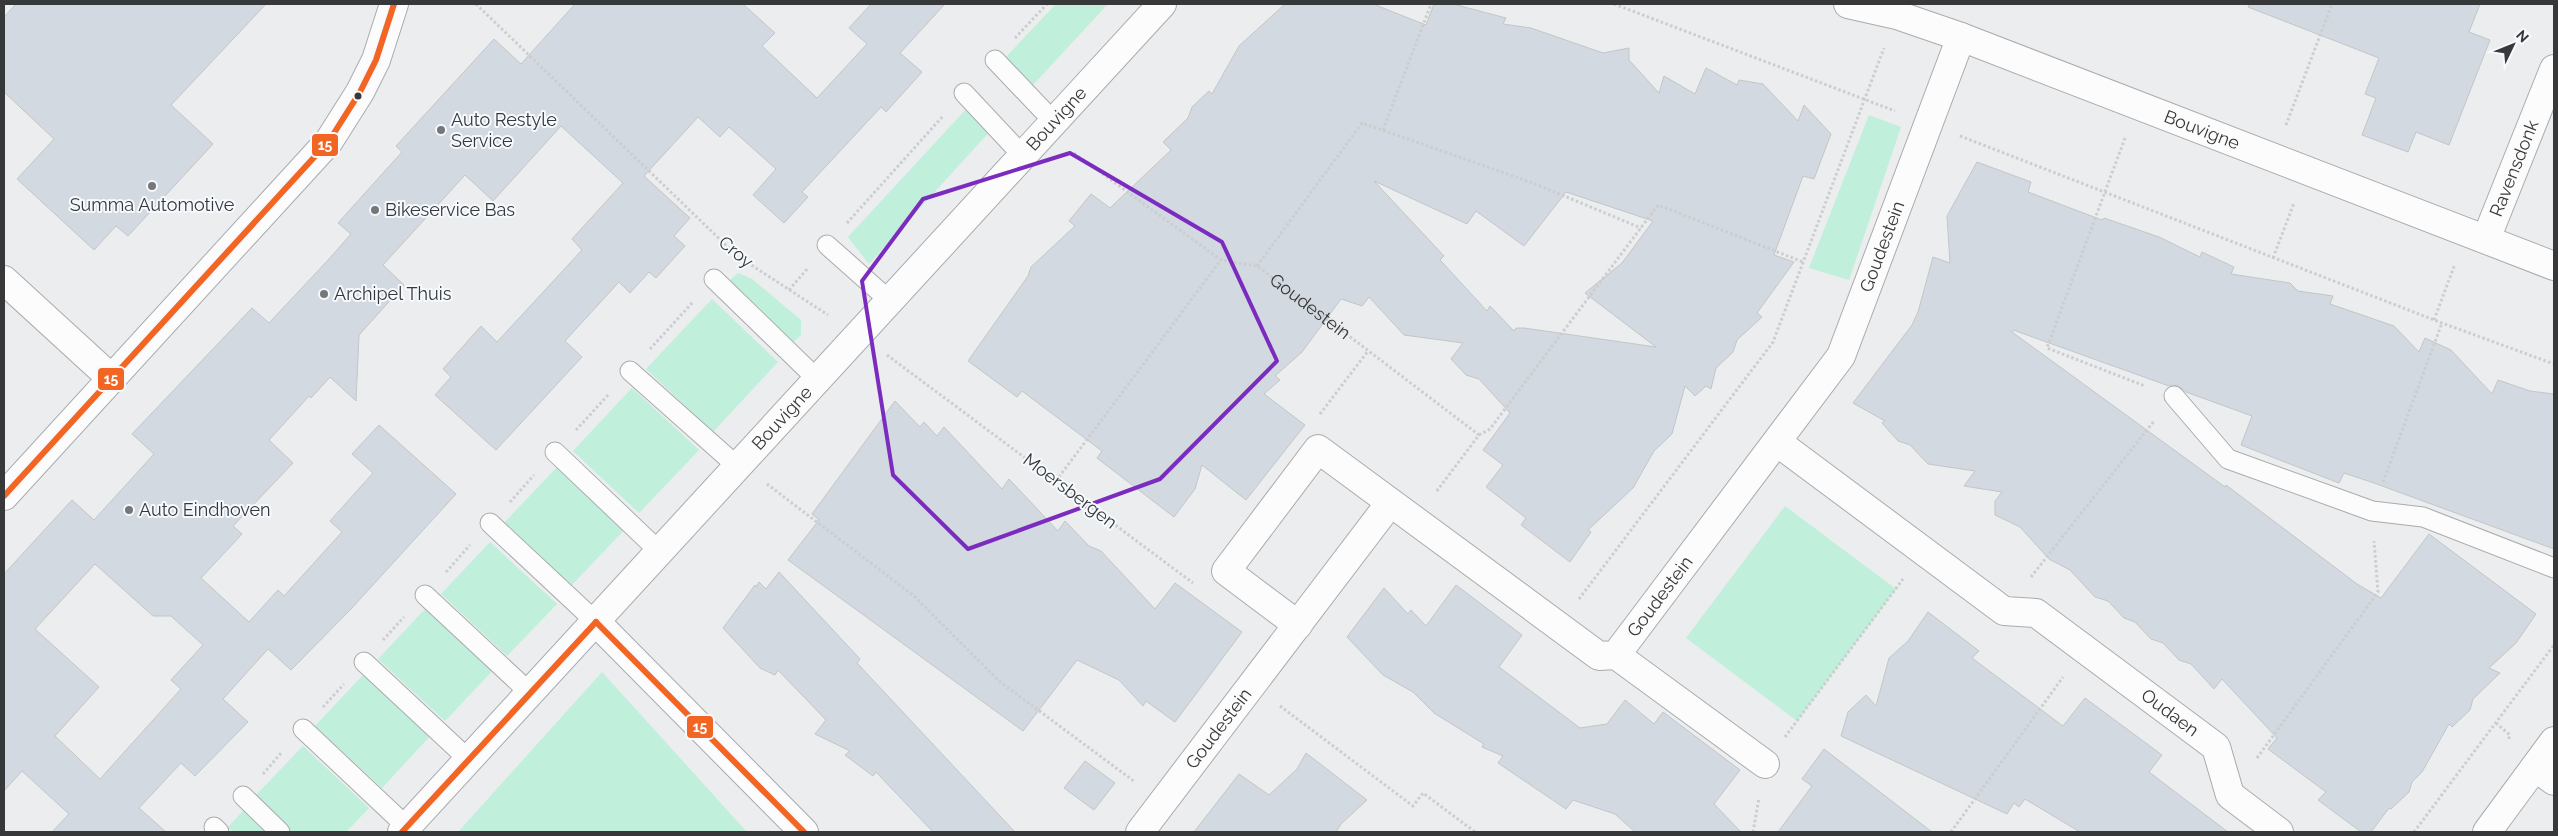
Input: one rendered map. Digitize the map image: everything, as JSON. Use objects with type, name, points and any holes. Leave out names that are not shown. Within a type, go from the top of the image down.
[{"type":"street","points":[[4,496],[329,141],[360,92],[376,60],[394,4]]},
{"type":"street","name":"Bouvigne","points":[[405,829],[1162,4]]},
{"type":"street","name":"Bouvigne","points":[[1848,4],[1896,15],[1961,38],[2554,266]]},
{"type":"street","name":"Goudestein","points":[[1616,654],[1841,356],[1961,38]]},
{"type":"street","name":"Ravensdonk","points":[[2476,236],[2554,69]]},
{"type":"street","points":[[4,280],[111,378]]},
{"type":"street","points":[[1777,442],[2004,611]]},
{"type":"street","name":"Goudestein","points":[[1298,625],[1226,570],[1318,449],[1599,656],[1616,654],[1765,764]]},
{"type":"street","name":"Goudestein","points":[[1140,832],[1390,503]]},
{"type":"street","name":"Oudaen","points":[[2004,611],[2036,613],[2216,747],[2230,795]]},
{"type":"street","points":[[596,622],[804,832]]},
{"type":"street","points":[[2487,832],[2545,774],[2554,741]]},
{"type":"street","points":[[2230,795],[2279,832]]},
{"type":"lane","points":[[995,60],[1050,127]]},
{"type":"lane","points":[[964,93],[1022,156]]},
{"type":"lane","points":[[827,245],[890,301]]},
{"type":"lane","points":[[714,279],[818,380]]},
{"type":"lane","points":[[630,371],[739,466]]},
{"type":"lane","points":[[2174,396],[2228,459],[2372,512],[2423,518],[2554,568]]},
{"type":"lane","points":[[555,452],[660,552]]},
{"type":"lane","points":[[490,523],[596,622]]},
{"type":"lane","points":[[425,595],[529,692]]},
{"type":"lane","points":[[364,662],[468,759]]},
{"type":"lane","points":[[303,729],[405,829]]},
{"type":"lane","points":[[243,796],[280,832]]},
{"type":"path","name":"Croy","points":[[476,4],[736,255],[859,335]]},
{"type":"path","points":[[995,60],[1047,4]]},
{"type":"path","points":[[1382,130],[1431,4]]},
{"type":"path","points":[[1614,4],[1928,123],[2104,194],[2442,324],[2554,364]]},
{"type":"path","points":[[2273,159],[2332,4]]},
{"type":"path","points":[[1558,627],[1772,342],[1896,15]]},
{"type":"path","points":[[789,290],[964,93]]},
{"type":"path","points":[[2004,611],[2174,396],[2048,348],[2137,107]]},
{"type":"path","points":[[1257,266],[1362,123],[1533,183],[1641,228]]},
{"type":"path","name":"Goudestein","points":[[1050,127],[1222,260],[1257,266],[1479,435]]},
{"type":"path","points":[[2273,258],[2306,171]]},
{"type":"path","points":[[1414,521],[1479,435],[1490,429],[1658,205],[1803,262]]},
{"type":"path","points":[[2434,320],[2476,236]]},
{"type":"path","points":[[1056,481],[1222,260]]},
{"type":"path","points":[[2230,795],[2378,592],[2372,512],[2442,324]]},
{"type":"path","name":"Moersbergen","points":[[859,335],[1194,584]]},
{"type":"path","points":[[739,466],[914,596],[999,681],[1162,803]]},
{"type":"path","points":[[1765,764],[1924,551]]},
{"type":"path","points":[[2414,832],[2554,645]]},
{"type":"path","points":[[1951,832],[2084,648]]},
{"type":"path","points":[[1252,685],[1413,806],[1422,793],[1475,832]]},
{"type":"path","points":[[2496,723],[2510,735]]},
{"type":"highlighted area","points":[[1070,153],[1222,242],[1277,361],[1160,479],[968,549],[893,475],[862,281],[923,199]]},
{"type":"green space","points":[[1056,4],[1108,4],[1031,87],[1005,58]]},
{"type":"green space","points":[[970,105],[993,128],[869,264],[848,237]]},
{"type":"green space","points":[[1869,115],[1901,127],[1849,280],[1809,268]]},
{"type":"green space","points":[[738,273],[752,279],[801,320],[801,335],[791,344],[727,283]]},
{"type":"green space","points":[[712,299],[778,362],[713,432],[646,369]]},
{"type":"green space","points":[[632,388],[699,450],[639,513],[573,451]]},
{"type":"green space","points":[[558,466],[625,529],[571,586],[504,523]]},
{"type":"green space","points":[[1785,506],[1896,589],[1797,721],[1686,638]]},
{"type":"green space","points":[[490,542],[557,604],[507,656],[441,594]]},
{"type":"green space","points":[[427,607],[494,669],[445,721],[378,659]]},
{"type":"green space","points":[[602,672],[747,832],[458,832]]},
{"type":"green space","points":[[364,674],[430,736],[382,788],[315,726]]},
{"type":"green space","points":[[303,746],[369,808],[346,832],[290,832],[253,798]]},
{"type":"green space","points":[[244,810],[268,832],[233,832],[228,827]]},
{"type":"building","points":[[16,4],[266,4],[171,105],[213,144],[128,236],[116,226],[94,250],[17,179],[54,139],[4,92],[4,17]]},
{"type":"building","points":[[575,4],[743,4],[775,33],[762,46],[817,98],[867,44],[849,28],[871,4],[945,4],[900,53],[922,72],[886,112],[881,107],[802,192],[808,197],[784,223],[753,195],[776,169],[729,127],[720,137],[698,117],[644,176],[690,218],[674,236],[685,246],[656,278],[649,272],[630,293],[619,282],[565,341],[582,357],[496,450],[435,395],[451,377],[443,369],[481,326],[497,342],[582,250],[572,239],[623,183],[561,126],[493,201],[465,175],[383,265],[404,285],[359,335],[356,401],[330,377],[311,398],[309,396],[269,440],[293,463],[233,526],[242,534],[201,578],[249,622],[278,590],[284,596],[342,532],[330,521],[373,473],[352,454],[379,425],[456,494],[351,609],[291,670],[268,649],[223,699],[248,722],[195,776],[181,763],[139,808],[166,832],[52,832],[69,814],[22,771],[4,791],[4,574],[72,500],[94,520],[154,454],[132,434],[252,308],[269,323],[329,259],[351,234],[338,223],[402,152],[396,146],[494,39],[521,64]],"holes":[[[95,564],[153,616],[171,616],[203,645],[171,680],[181,689],[100,779],[55,736],[99,687],[35,629]]]},
{"type":"building","points":[[1285,4],[1373,4],[1426,25],[1434,4],[1453,4],[1506,18],[1503,24],[1531,28],[1603,53],[1629,48],[1629,60],[1659,93],[1664,76],[1695,94],[1706,68],[1737,85],[1739,80],[1763,84],[1798,121],[1804,105],[1831,134],[1814,179],[1803,176],[1774,255],[1794,262],[1757,313],[1762,317],[1737,340],[1733,352],[1716,368],[1711,389],[1706,386],[1695,396],[1685,386],[1672,434],[1654,451],[1633,488],[1588,530],[1591,532],[1570,562],[1521,525],[1526,518],[1486,487],[1503,465],[1483,450],[1510,413],[1479,379],[1466,375],[1451,359],[1463,343],[1404,335],[1369,297],[1362,306],[1341,299],[1302,352],[1275,376],[1280,380],[1264,394],[1305,425],[1246,500],[1202,465],[1195,489],[1174,517],[1097,458],[1102,451],[1022,391],[1017,397],[968,361],[1028,276],[1031,267],[1075,226],[1069,221],[1091,194],[1110,208],[1171,150],[1163,142],[1188,118],[1192,107],[1209,91],[1212,94],[1239,46]],"holes":[[[1374,181],[1467,224],[1476,211],[1524,246],[1566,192],[1653,221],[1622,263],[1585,293],[1656,347],[1524,328],[1516,328],[1514,331],[1490,306],[1487,311],[1440,260],[1444,256]]]},
{"type":"building","points":[[2249,4],[2480,4],[2469,32],[2490,40],[2449,145],[2416,132],[2408,152],[2362,135],[2376,98],[2365,94],[2379,58],[2248,7]]},
{"type":"building","points":[[1977,162],[2031,182],[2028,192],[2102,220],[2104,218],[2159,237],[2200,257],[2202,252],[2234,267],[2231,274],[2290,283],[2298,291],[2333,296],[2330,304],[2394,326],[2419,352],[2425,338],[2451,350],[2492,394],[2498,380],[2530,391],[2554,394],[2554,549],[2344,473],[2339,483],[2241,445],[2252,416],[2186,392],[2177,385],[2169,386],[2013,330],[2012,332],[2225,487],[2226,485],[2357,584],[2381,598],[2429,534],[2536,614],[2516,643],[2489,668],[2500,673],[2473,699],[2470,710],[2452,727],[2449,724],[2422,772],[2412,782],[2409,792],[2391,809],[2389,808],[2371,832],[2361,832],[2318,800],[2326,792],[2268,749],[2277,738],[2222,679],[2214,689],[2191,664],[2179,660],[2163,643],[2151,639],[2135,622],[2124,618],[2108,601],[2095,597],[2070,570],[2049,559],[2020,527],[1995,515],[1995,501],[2002,492],[1964,486],[1975,471],[1928,464],[1910,445],[1898,441],[1882,423],[1885,421],[1853,403],[1912,325],[1918,312],[1933,257],[1950,263],[1947,216]]},
{"type":"building","points":[[895,401],[920,427],[924,422],[937,436],[944,427],[1002,489],[1009,479],[1058,531],[1065,521],[1089,546],[1101,551],[1155,609],[1175,583],[1242,632],[1175,722],[1146,701],[1143,706],[1119,680],[1077,660],[1023,731],[788,560],[819,520],[812,514]]},
{"type":"building","points":[[779,572],[860,659],[857,663],[1015,832],[933,832],[876,772],[873,776],[845,755],[850,751],[815,734],[826,720],[778,670],[775,675],[760,668],[723,628],[755,585],[756,587],[759,582],[766,589]]},
{"type":"building","points":[[1456,585],[1522,635],[1499,667],[1580,728],[1607,724],[1625,700],[1654,724],[1663,712],[1740,770],[1714,804],[1741,832],[1635,832],[1615,814],[1573,800],[1566,809],[1498,763],[1503,756],[1482,747],[1484,744],[1434,713],[1413,692],[1383,675],[1347,637],[1384,588],[1408,614],[1411,610],[1426,626]]},
{"type":"building","points":[[1928,612],[1979,651],[1972,658],[2063,726],[2085,698],[2162,755],[2149,772],[2228,832],[2080,832],[2025,799],[2019,807],[2014,803],[2007,814],[1841,736],[1848,712],[1866,695],[1876,706],[1889,658],[1908,641]]},
{"type":"building","points":[[1824,749],[1932,832],[1778,832],[1812,786],[1802,779]]},
{"type":"building","points":[[1306,753],[1367,800],[1341,824],[1336,832],[1194,832],[1239,774],[1269,795],[1297,769]]},
{"type":"building","points":[[1085,761],[1115,783],[1094,810],[1064,788]]},
{"type":"transit line","name":"15","points":[[4,496],[329,141],[360,92],[376,60],[394,4]]},
{"type":"transit line","name":"15","points":[[596,622],[804,832]]},
{"type":"transit line","name":"15","points":[[402,832],[596,622]]},
{"type":"place","name":"Auto Restyle Service","points":[[441,130]]},
{"type":"place","name":"Summa Automotive","points":[[152,186]]},
{"type":"place","name":"Bikeservice Bas","points":[[375,210]]},
{"type":"place","name":"Archipel Thuis","points":[[324,294]]},
{"type":"place","name":"Auto Eindhoven","points":[[129,510]]}]
